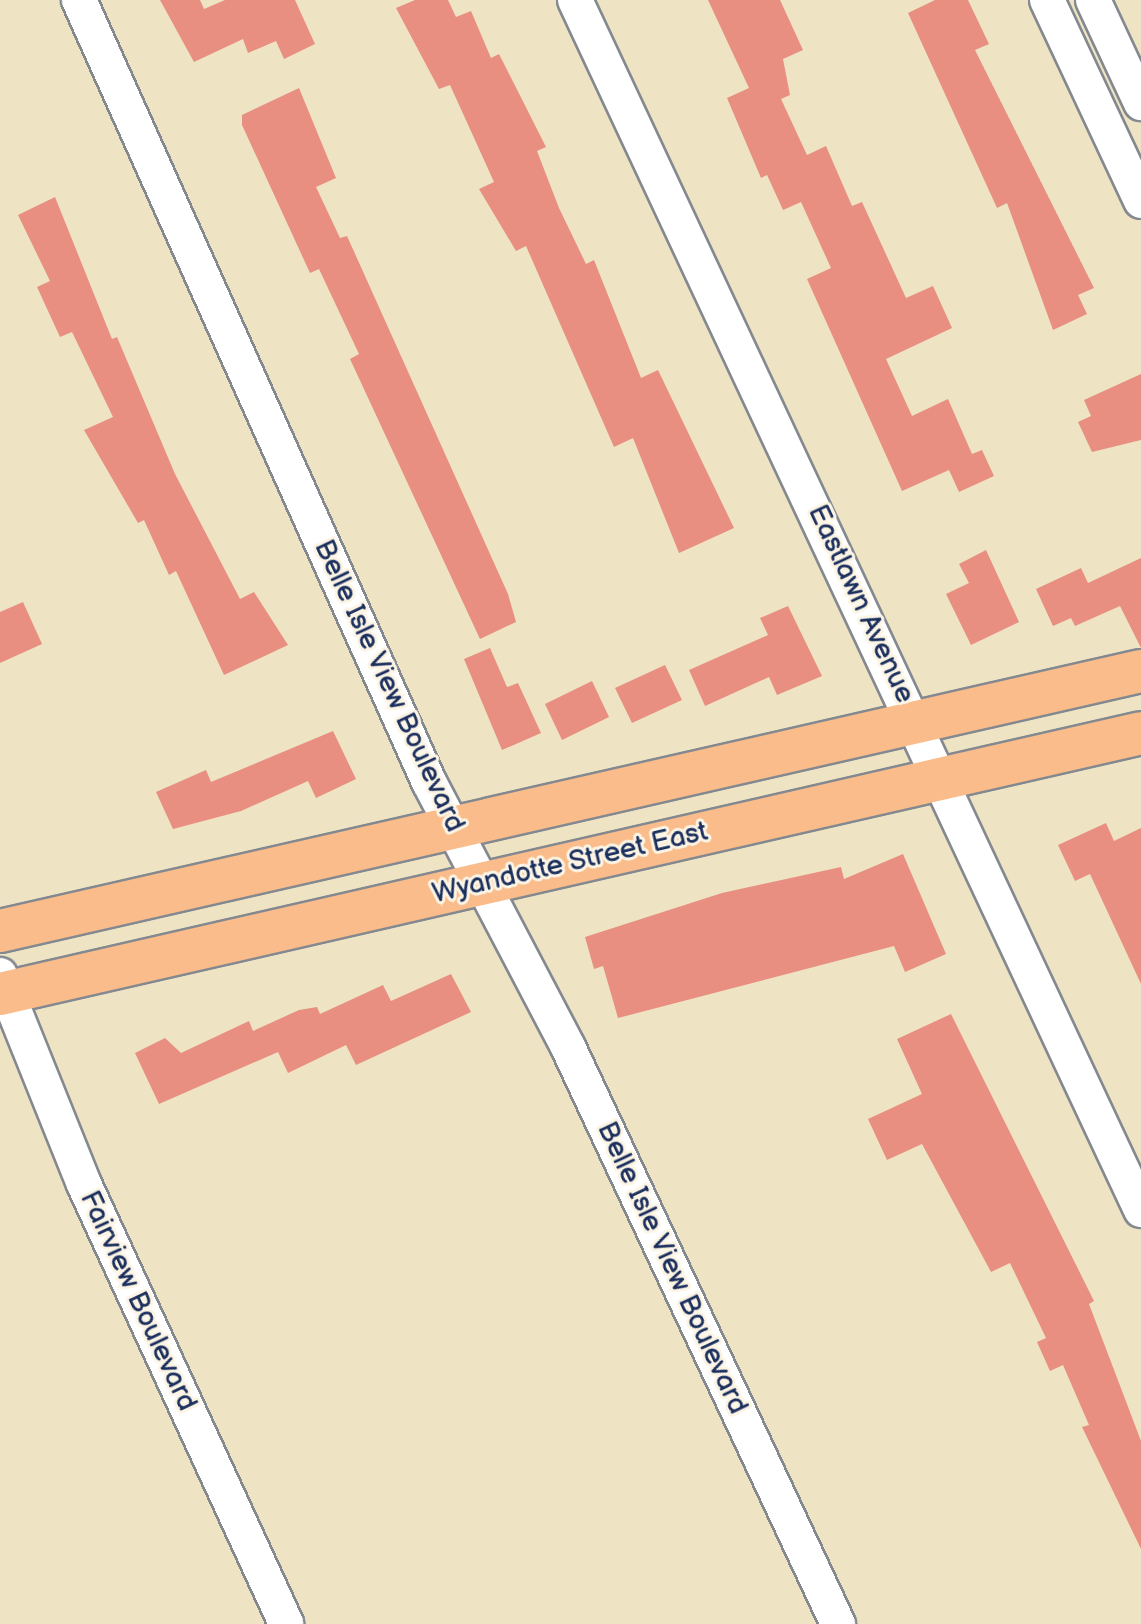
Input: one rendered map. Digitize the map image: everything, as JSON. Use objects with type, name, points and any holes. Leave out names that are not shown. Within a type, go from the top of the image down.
[{"type":"main road","points":[[0,931],[1141,671]]},
{"type":"main road","name":"Wyandotte Street East","points":[[2,987],[1141,733]]},
{"type":"street","name":"Belle Isle View Boulevard","points":[[79,0],[453,828],[483,881],[838,1624]]},
{"type":"street","name":"Eastlawn Avenue","points":[[575,0],[916,722],[1141,1210]]},
{"type":"street","points":[[1047,0],[1141,201]]},
{"type":"street","points":[[1093,0],[1141,103]]},
{"type":"street","name":"Fairview Boulevard","points":[[2,987],[84,1184],[286,1624]]},
{"type":"building","points":[[160,0],[200,0],[204,9],[225,0],[295,0],[315,44],[284,59],[276,41],[248,53],[243,39],[194,62]]},
{"type":"building","points":[[415,0],[448,0],[456,17],[471,11],[491,58],[499,54],[546,147],[537,151],[559,208],[586,264],[594,260],[641,378],[658,370],[734,528],[679,553],[633,438],[614,447],[526,246],[516,251],[479,189],[494,182],[450,85],[439,89],[396,8]]},
{"type":"building","points":[[708,0],[780,0],[803,50],[783,59],[790,95],[781,99],[807,155],[826,146],[852,206],[862,202],[906,298],[933,286],[952,328],[886,359],[912,416],[948,399],[972,454],[982,450],[994,476],[959,492],[949,470],[902,491],[807,279],[831,268],[801,202],[783,210],[767,175],[761,178],[727,98],[749,88]]},
{"type":"building","points":[[935,0],[968,0],[989,44],[975,50],[1094,288],[1078,295],[1087,314],[1053,330],[1007,203],[997,208],[908,13]]},
{"type":"building","points":[[299,88],[336,178],[316,187],[340,238],[347,236],[508,594],[516,622],[480,639],[350,359],[359,354],[319,269],[310,273],[242,125],[242,115]]},
{"type":"building","points":[[55,197],[112,339],[117,337],[175,474],[240,599],[254,592],[288,645],[224,675],[176,571],[169,575],[144,520],[138,523],[84,430],[113,417],[72,332],[60,337],[37,287],[50,281],[18,215]]},
{"type":"building","points":[[1141,374],[1141,440],[1092,452],[1078,422],[1091,416],[1084,400]]},
{"type":"building","points":[[986,550],[1019,622],[971,645],[946,594],[969,583],[959,564]]},
{"type":"building","points":[[1141,558],[1141,648],[1120,606],[1075,626],[1071,618],[1053,626],[1036,589],[1081,568],[1088,583]]},
{"type":"building","points":[[23,602],[42,644],[0,663],[0,612]]},
{"type":"building","points":[[788,606],[822,676],[777,695],[769,677],[705,706],[689,670],[768,635],[760,618]]},
{"type":"building","points":[[490,648],[507,687],[518,683],[541,733],[502,750],[464,659]]},
{"type":"building","points":[[665,665],[682,700],[632,723],[615,688]]},
{"type":"building","points":[[592,681],[609,717],[562,740],[545,704]]},
{"type":"building","points":[[333,731],[356,779],[316,798],[308,781],[241,811],[173,829],[156,792],[206,770],[211,782]]},
{"type":"building","points":[[1106,823],[1114,841],[1141,828],[1141,984],[1090,874],[1075,881],[1058,845]]},
{"type":"building","points":[[903,854],[946,954],[905,972],[894,946],[618,1018],[603,966],[594,969],[585,937],[722,893],[841,867],[844,879]]},
{"type":"building","points":[[451,974],[471,1012],[356,1065],[346,1045],[288,1073],[278,1052],[159,1104],[135,1053],[165,1038],[181,1053],[249,1021],[253,1031],[299,1010],[317,1007],[320,1014],[383,985],[391,1001]]},
{"type":"building","points":[[951,1014],[1094,1301],[1089,1304],[1141,1441],[1141,1549],[1082,1427],[1089,1425],[1063,1365],[1050,1371],[1037,1342],[1046,1338],[1010,1263],[991,1272],[922,1144],[887,1160],[868,1119],[922,1094],[897,1039]]}]
